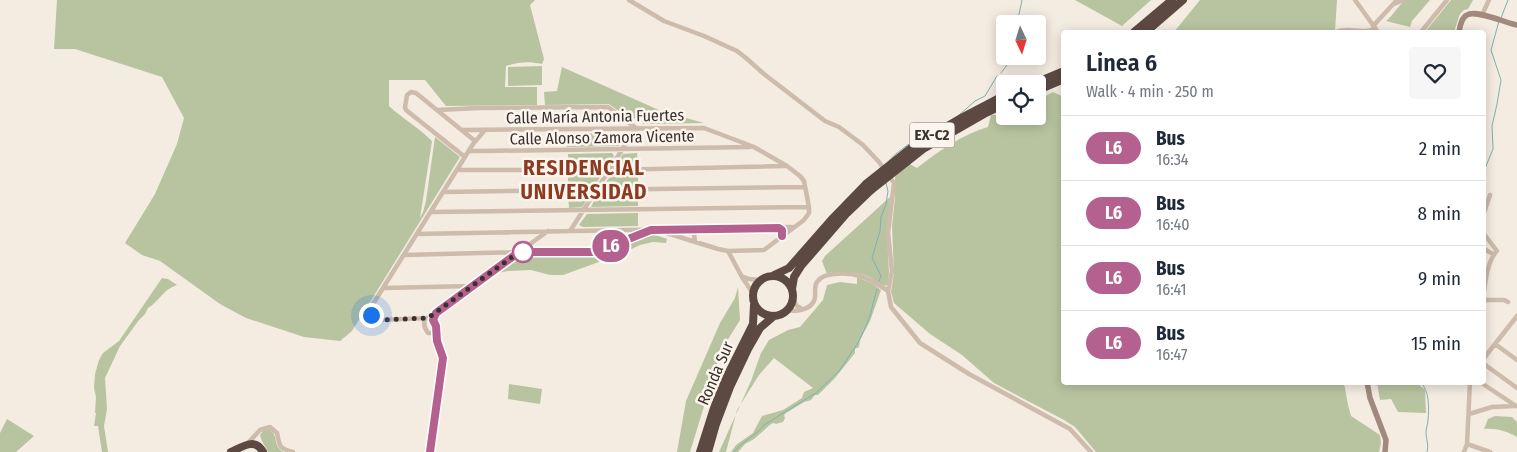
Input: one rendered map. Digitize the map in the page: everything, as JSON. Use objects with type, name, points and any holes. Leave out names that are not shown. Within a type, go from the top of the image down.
[{"type":"highway","points":[[1136,30],[1172,0]]},
{"type":"highway","points":[[1148,30],[1183,0]]},
{"type":"highway","points":[[1046,79],[1061,75]]},
{"type":"highway","points":[[1046,85],[1061,75]]},
{"type":"highway","name":"EX-C2","points":[[760,280],[783,272],[795,262],[833,218],[915,145],[963,116],[996,100]]},
{"type":"highway","name":"EX-C2","points":[[793,299],[794,277],[801,266],[868,187],[923,149],[996,108]]},
{"type":"highway","points":[[774,275],[785,279],[792,289]]},
{"type":"highway","points":[[760,280],[752,292],[754,305],[763,314],[774,316],[783,313],[787,310],[793,299]]},
{"type":"highway","name":"Ronda Sur","points":[[700,452],[725,380],[753,324],[754,305]]},
{"type":"highway","name":"Ronda Sur","points":[[708,452],[730,386],[748,348],[760,328],[774,316]]},
{"type":"highway","points":[[231,452],[254,444],[261,449]]},
{"type":"main road","points":[[1460,30],[1463,18],[1467,14],[1472,13],[1517,25]]},
{"type":"main road","points":[[1368,385],[1370,398],[1386,440],[1384,452]]},
{"type":"street","points":[[629,0],[664,21],[737,51],[825,120],[839,127],[863,145],[879,162],[894,183],[888,233],[892,271],[888,291],[891,307],[920,343],[969,374],[1070,429],[1091,452]]},
{"type":"street","points":[[1355,0],[1376,29],[1397,0]]},
{"type":"street","points":[[1393,5],[1404,0]]},
{"type":"street","points":[[1423,30],[1447,0]]},
{"type":"street","points":[[1482,15],[1489,0]]},
{"type":"street","points":[[465,157],[406,110],[407,95],[411,92],[416,93],[462,130],[474,142],[478,151]]},
{"type":"street","points":[[437,110],[608,107],[636,128],[570,231]]},
{"type":"street","name":"Calle María Antonia Fuertes","points":[[462,130],[704,128],[754,147],[787,166],[802,178],[805,187]]},
{"type":"street","points":[[430,452],[443,358],[437,341],[436,326],[428,320],[379,320],[371,315],[370,310],[474,142],[485,130]]},
{"type":"street","points":[[728,148],[730,143],[729,137]]},
{"type":"street","name":"Calle Alonso Zamora Vicente","points":[[469,150],[754,147]]},
{"type":"street","points":[[768,167],[772,163],[771,157]]},
{"type":"street","points":[[457,170],[609,170],[787,166]]},
{"type":"street","points":[[447,185],[452,192]]},
{"type":"street","points":[[404,256],[519,252],[596,252],[654,230],[728,251],[764,250],[804,220],[809,213],[805,187],[443,192]]},
{"type":"street","points":[[1486,206],[1490,195]]},
{"type":"street","points":[[431,212],[809,207]]},
{"type":"street","points":[[422,226],[432,233]]},
{"type":"street","points":[[417,234],[794,227]]},
{"type":"street","points":[[779,228],[782,230],[782,236]]},
{"type":"street","points":[[679,237],[679,231],[684,229]]},
{"type":"street","points":[[684,229],[695,242]]},
{"type":"street","points":[[695,242],[694,234],[700,229]]},
{"type":"street","points":[[628,230],[631,235],[630,238]]},
{"type":"street","points":[[533,232],[535,241]]},
{"type":"street","points":[[437,341],[425,329],[428,320],[548,232]]},
{"type":"street","points":[[1486,237],[1495,252]]},
{"type":"street","points":[[1486,250],[1495,252]]},
{"type":"street","points":[[728,251],[752,292]]},
{"type":"street","points":[[1486,270],[1495,252]]},
{"type":"street","points":[[501,253],[505,257],[506,262]]},
{"type":"street","points":[[787,310],[794,311],[808,308],[814,301],[815,285],[819,280],[828,275],[844,273],[862,276],[888,291]]},
{"type":"street","points":[[742,277],[760,280]]},
{"type":"street","points":[[383,288],[474,286]]},
{"type":"street","points":[[793,299],[797,306],[802,309]]},
{"type":"street","points":[[1486,300],[1504,300],[1508,302]]},
{"type":"street","points":[[1486,355],[1517,316]]},
{"type":"street","points":[[430,333],[436,331]]},
{"type":"street","points":[[1495,344],[1517,360]]},
{"type":"street","points":[[1486,365],[1517,388]]},
{"type":"street","points":[[1464,452],[1467,444],[1470,385]]},
{"type":"street","points":[[1484,385],[1516,406]]},
{"type":"street","points":[[1468,414],[1492,407],[1516,406]]},
{"type":"street","points":[[243,447],[263,428],[272,428],[277,433],[278,444],[293,452]]},
{"type":"street","points":[[256,435],[261,449]]},
{"type":"street","points":[[1467,444],[1490,452]]},
{"type":"green space","points":[[57,0],[535,0],[530,5],[544,59],[542,64],[524,62],[506,66],[505,87],[537,87],[537,105],[446,106],[425,80],[389,80],[389,106],[432,141],[420,218],[426,201],[435,137],[460,157],[352,331],[340,341],[304,337],[246,318],[220,304],[160,261],[142,255],[125,243],[155,194],[177,144],[184,118],[162,77],[75,49],[54,49]]},
{"type":"green space","points":[[1075,0],[1151,0],[1122,26]]},
{"type":"green space","points":[[1200,0],[1337,0],[1335,30],[1176,30]]},
{"type":"green space","points":[[1406,0],[1430,0],[1412,21],[1410,27],[1386,21],[1400,5]]},
{"type":"green space","points":[[1451,0],[1473,0],[1468,9],[1460,14],[1455,30],[1427,30]]},
{"type":"green space","points":[[542,66],[542,85],[508,86],[508,67]]},
{"type":"green space","points":[[562,67],[661,111],[704,123],[643,124],[643,119],[628,118],[609,104],[545,105],[544,92],[557,91]]},
{"type":"green space","points":[[1053,92],[1061,96],[1061,385],[1344,385],[1351,416],[1380,435],[1379,452],[1096,452],[1075,427],[994,383],[962,355],[930,334],[894,303],[891,292],[894,273],[892,226],[895,177],[899,170],[908,163],[917,168],[959,139],[988,127],[991,115],[996,115],[996,125],[1046,125],[1046,96]]},
{"type":"green space","points":[[625,133],[627,136],[619,146],[567,147],[567,134]]},
{"type":"green space","points":[[612,153],[614,156],[607,166],[568,167],[568,154]]},
{"type":"green space","points":[[637,153],[638,166],[618,166],[617,163],[623,154]]},
{"type":"green space","points":[[612,173],[638,173],[638,187],[605,186]]},
{"type":"green space","points":[[568,174],[602,174],[594,187],[568,188]]},
{"type":"green space","points":[[638,193],[638,206],[591,207],[597,195],[600,194]]},
{"type":"green space","points":[[568,194],[588,194],[589,197],[582,207],[569,208]]},
{"type":"green space","points":[[890,197],[887,233],[888,284],[885,286],[857,273],[827,274],[822,261],[825,256]]},
{"type":"green space","points":[[638,213],[638,226],[583,227],[579,225],[587,214]]},
{"type":"green space","points":[[650,233],[667,239],[666,243],[653,242],[640,245],[563,275],[550,275],[531,270],[498,273],[521,256],[597,255]]},
{"type":"green space","points":[[857,277],[881,290],[870,321],[860,340],[859,347],[855,349],[855,353],[835,378],[811,400],[786,413],[783,422],[771,424],[754,439],[745,444],[738,452],[731,452],[736,445],[753,433],[762,416],[783,410],[802,398],[804,392],[813,388],[774,358],[759,375],[740,405],[761,353],[769,340],[788,330],[800,327],[823,300],[827,285],[840,282],[857,284]]},
{"type":"green space","points":[[162,278],[168,279],[177,285],[164,293],[148,308],[120,346],[105,378],[107,409],[104,426],[108,452],[102,452],[98,426],[94,426],[96,413],[95,374],[99,360],[103,353],[119,341]]},
{"type":"green space","points":[[738,287],[740,320],[721,351],[690,452],[677,452],[686,401],[720,323],[735,298]]},
{"type":"green space","points":[[509,384],[542,389],[540,404],[508,399]]},
{"type":"green space","points":[[1377,385],[1419,385],[1425,390],[1426,413],[1398,412],[1391,399],[1380,400]]},
{"type":"green space","points":[[736,415],[726,452],[719,452]]},
{"type":"green space","points":[[1495,416],[1512,417],[1517,422],[1517,437],[1501,430],[1484,429],[1488,419]]},
{"type":"green space","points":[[7,419],[34,436],[16,452],[0,452],[0,433]]},
{"type":"green space","points":[[264,430],[272,431],[278,446],[284,452],[268,452],[260,435]]},
{"type":"waterway","points":[[1019,15],[1022,0]]},
{"type":"waterway","points":[[1501,18],[1508,0]]},
{"type":"waterway","points":[[1486,166],[1493,149],[1492,126],[1501,80],[1491,50],[1499,21]]},
{"type":"waterway","points":[[1001,73],[1007,65]]},
{"type":"waterway","points":[[958,116],[975,101],[985,96],[996,78]]},
{"type":"waterway","points":[[888,162],[902,149],[931,131]]},
{"type":"waterway","points":[[879,281],[881,276],[872,258],[880,231],[881,217],[886,204],[888,191],[886,183]]},
{"type":"waterway","points":[[734,452],[764,425],[816,393],[840,370],[859,341],[869,319],[877,289]]},
{"type":"waterway","points":[[1423,385],[1428,400],[1427,452]]},
{"type":"bus line","name":"L6","points":[[430,452],[443,358],[433,320],[436,313],[519,252],[596,252],[651,230],[779,228],[782,230],[782,236]]},
{"type":"district","name":"RESIDENCIAL UNIVERSIDAD","points":[[584,180]]},
{"type":"route","points":[[371,315],[379,320],[428,318],[519,252],[523,252]]}]
